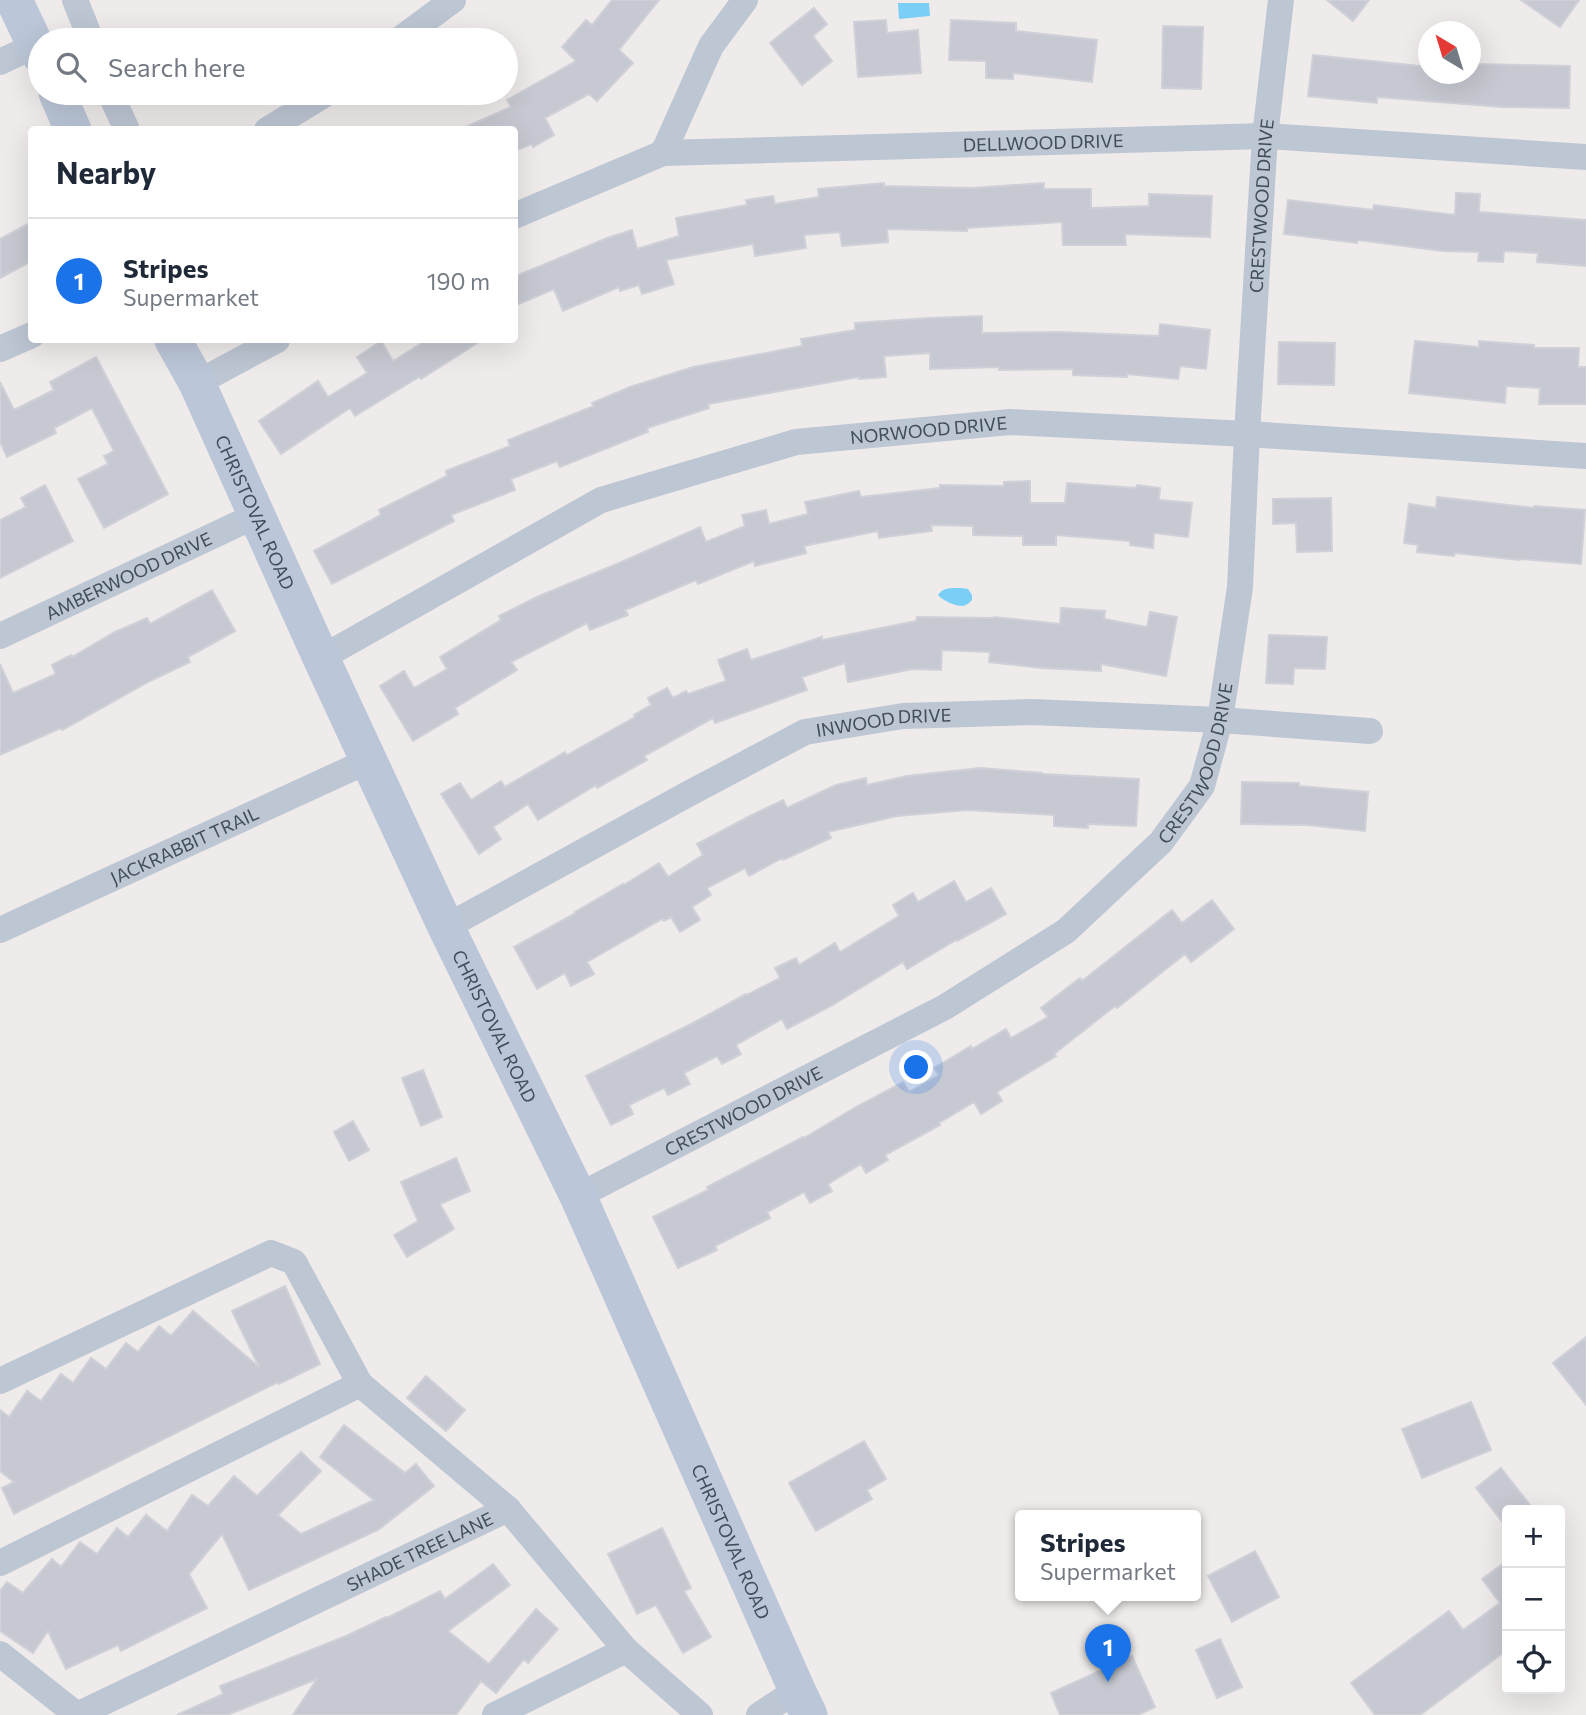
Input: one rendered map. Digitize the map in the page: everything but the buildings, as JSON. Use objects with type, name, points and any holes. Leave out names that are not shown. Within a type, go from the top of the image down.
[{"type":"street","points":[[14,0],[28,29]]},
{"type":"street","points":[[75,0],[86,28]]},
{"type":"street","points":[[415,28],[453,0]]},
{"type":"street","points":[[663,153],[711,46],[745,0]]},
{"type":"street","name":"CRESTWOOD DRIVE","points":[[578,1196],[945,1007],[1066,931],[1161,842],[1202,786],[1220,720],[1240,587],[1265,136],[1281,0]]},
{"type":"street","points":[[0,62],[28,53]]},
{"type":"street","points":[[63,105],[72,126]]},
{"type":"street","points":[[116,105],[126,126]]},
{"type":"street","points":[[273,126],[308,105]]},
{"type":"street","name":"DELLWOOD DRIVE","points":[[518,214],[663,153],[1265,136],[1586,157]]},
{"type":"street","points":[[0,349],[28,337]]},
{"type":"street","name":"CHRISTOVAL ROAD","points":[[175,343],[197,383],[446,928],[578,1196],[803,1703]]},
{"type":"street","points":[[197,383],[271,343]]},
{"type":"street","name":"NORWOOD DRIVE","points":[[321,658],[601,500],[796,442],[1010,422],[1586,456]]},
{"type":"street","name":"AMBERWOOD DRIVE","points":[[0,636],[257,515]]},
{"type":"street","name":"INWOOD DRIVE","points":[[446,928],[805,732],[902,716],[1032,712],[1220,720],[1370,731]]},
{"type":"street","name":"JACKRABBIT TRAIL","points":[[0,930],[370,760]]},
{"type":"street","points":[[0,1381],[271,1253],[294,1262],[360,1384],[508,1509]]},
{"type":"street","points":[[0,1563],[360,1384]]},
{"type":"street","name":"SHADE TREE LANE","points":[[0,1654],[78,1715],[508,1509],[626,1650],[700,1715]]},
{"type":"street","points":[[495,1715],[626,1650]]},
{"type":"street","points":[[759,1715],[803,1703]]},
{"type":"water","points":[[898,3],[929,3],[930,16],[899,19]]},
{"type":"water","points":[[945,589],[968,589],[972,595],[972,600],[963,606],[949,603],[938,595]]},
{"type":"place","name":"Stripes","points":[[1108,1682]]}]
